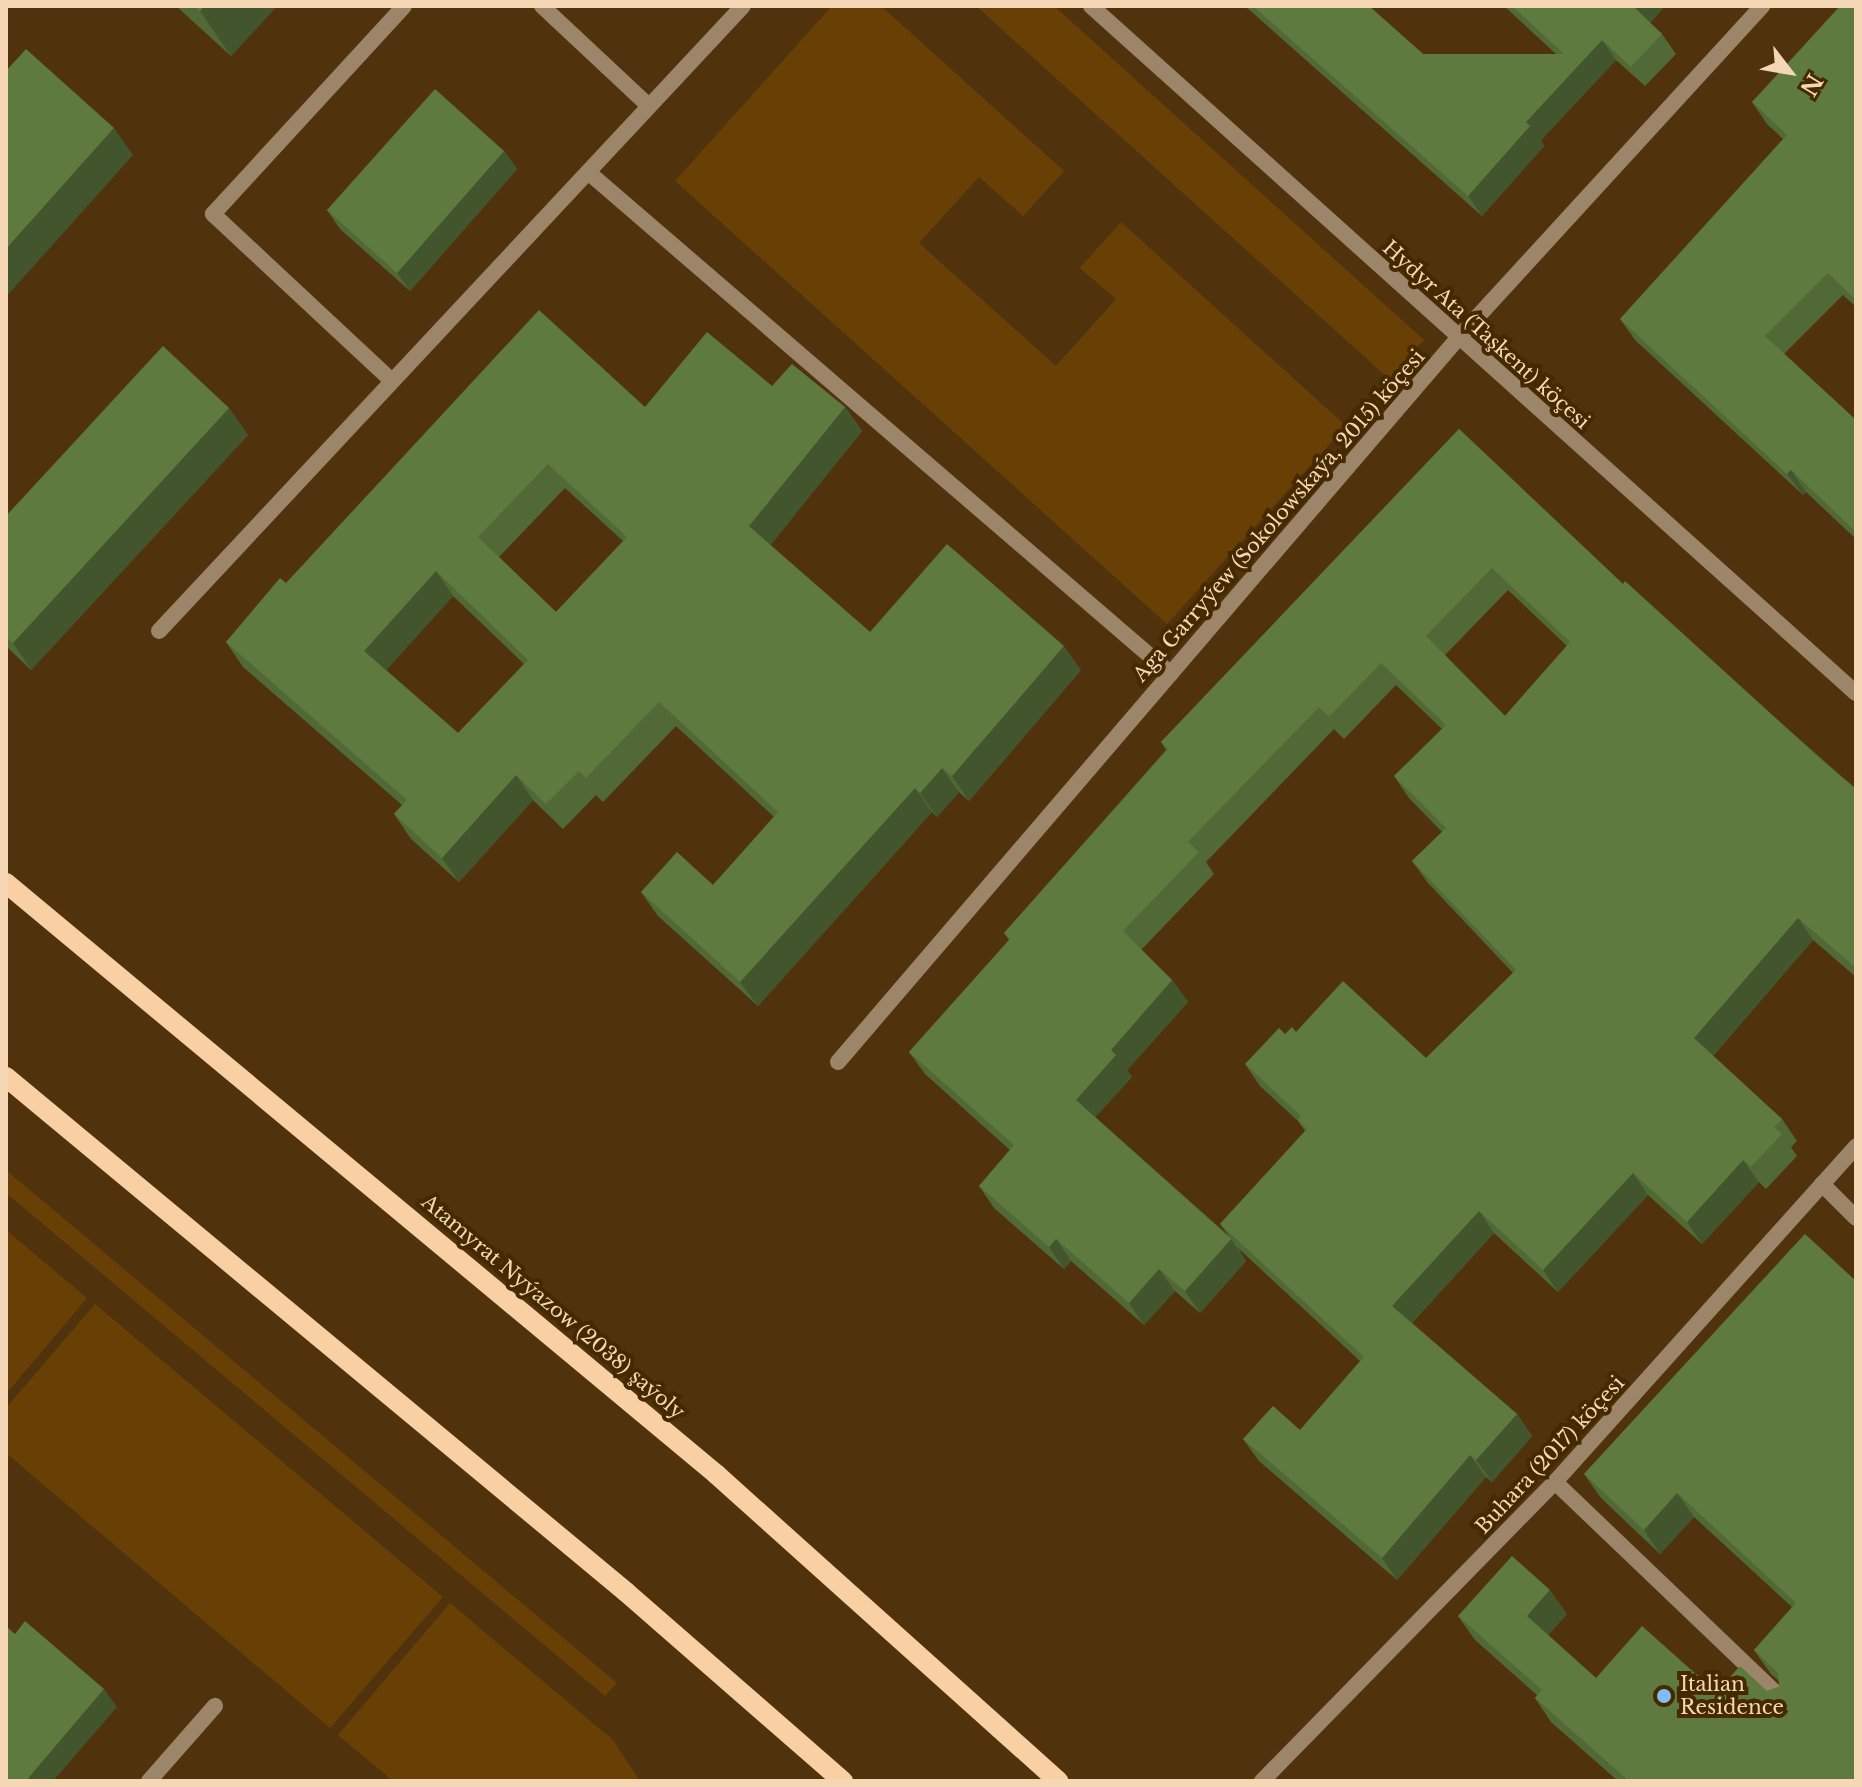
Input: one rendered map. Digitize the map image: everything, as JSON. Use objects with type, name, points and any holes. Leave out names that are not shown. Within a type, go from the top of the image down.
[{"type":"main road","name":"Atamyrat Nyýazow (2038) şaýoly","points":[[6,883],[716,1474],[1058,1781]]},
{"type":"main road","points":[[6,1077],[626,1592],[843,1781]]},
{"type":"street","points":[[392,381],[213,214],[404,6]]},
{"type":"street","points":[[542,6],[649,106]]},
{"type":"street","points":[[159,631],[743,6]]},
{"type":"street","name":"Hydyr Ata (Taşkent) köçesi","points":[[1091,6],[1856,693]]},
{"type":"street","name":"Aga Garryýew (Sokolowskaýa, 2015) köçesi","points":[[838,1062],[1459,337],[1762,6]]},
{"type":"street","points":[[588,172],[1171,674]]},
{"type":"street","name":"Buhara (2017) köçesi","points":[[1262,1781],[1555,1482],[1856,1146]]},
{"type":"street","points":[[1822,1184],[1856,1218]]},
{"type":"street","points":[[1555,1482],[1787,1704]]},
{"type":"street","points":[[149,1781],[215,1706]]},
{"type":"shaded area","points":[[832,6],[881,6],[1064,171],[1023,216],[979,177],[919,243],[1056,366],[1116,299],[1080,268],[1121,222],[1346,426],[1167,624],[675,181]]},
{"type":"shaded area","points":[[976,6],[1054,6],[1424,340],[1389,379]]},
{"type":"shaded area","points":[[6,1170],[617,1683],[605,1696],[6,1193]]},
{"type":"shaded area","points":[[6,1230],[87,1298],[6,1394]]},
{"type":"shaded area","points":[[95,1304],[443,1597],[330,1728],[6,1453],[6,1408]]},
{"type":"shaded area","points":[[450,1603],[613,1740],[640,1781],[393,1781],[338,1735]]},
{"type":"building","points":[[1253,6],[1369,6],[1423,54],[1564,54],[1512,6],[1633,6],[1662,34],[1631,67],[1602,40],[1526,122],[1530,126],[1468,196]]},
{"type":"building","points":[[1840,6],[1856,6],[1856,300],[1828,273],[1765,336],[1856,420],[1856,532],[1791,470],[1787,474],[1620,319],[1787,135],[1752,102]]},
{"type":"building","points":[[26,49],[114,128],[6,249],[6,71]]},
{"type":"building","points":[[435,89],[504,151],[397,273],[327,210]]},
{"type":"building","points":[[539,310],[645,407],[707,332],[772,386],[792,364],[845,407],[749,526],[870,632],[947,544],[1064,646],[952,776],[942,768],[920,793],[915,788],[740,982],[641,892],[677,852],[713,885],[778,812],[659,702],[586,778],[579,771],[546,804],[516,775],[442,858],[394,814],[407,800],[226,642],[280,578],[286,583]],"holes":[[[548,464],[627,537],[556,612],[478,537]],[[436,571],[528,660],[458,733],[364,651]]]},
{"type":"building","points":[[163,346],[229,408],[13,643],[6,637],[6,516]]},
{"type":"building","points":[[1459,429],[1623,584],[1625,581],[1856,789],[1856,968],[1798,918],[1694,1038],[1782,1119],[1774,1127],[1782,1134],[1751,1167],[1743,1160],[1687,1222],[1633,1173],[1543,1270],[1479,1211],[1392,1306],[1517,1414],[1476,1460],[1470,1455],[1382,1558],[1243,1439],[1273,1406],[1300,1430],[1364,1357],[1220,1224],[1307,1129],[1298,1120],[1301,1116],[1245,1064],[1279,1028],[1285,1034],[1292,1027],[1296,1032],[1343,981],[1426,1058],[1516,970],[1412,861],[1446,828],[1394,776],[1446,725],[1381,663],[1329,717],[1319,707],[1188,842],[1199,852],[1123,931],[1172,980],[1111,1050],[1116,1055],[1076,1100],[1231,1239],[1185,1291],[1159,1269],[1129,1303],[1056,1239],[1049,1247],[979,1186],[1014,1145],[909,1052],[1010,939],[1004,933],[1168,749],[1161,742]],"holes":[[[1492,568],[1570,642],[1505,716],[1426,636]]]},
{"type":"building","points":[[1805,1234],[1856,1281],[1856,1781],[1629,1781],[1535,1698],[1542,1690],[1458,1616],[1512,1556],[1550,1590],[1527,1616],[1596,1678],[1642,1626],[1716,1692],[1740,1666],[1767,1691],[1779,1687],[1778,1673],[1754,1650],[1796,1603],[1677,1493],[1644,1530],[1584,1474]]},
{"type":"building","points":[[25,1621],[104,1689],[26,1781],[6,1781],[6,1626],[15,1634]]},
{"type":"place","name":"Italian Residence","points":[[1664,1696]]}]
